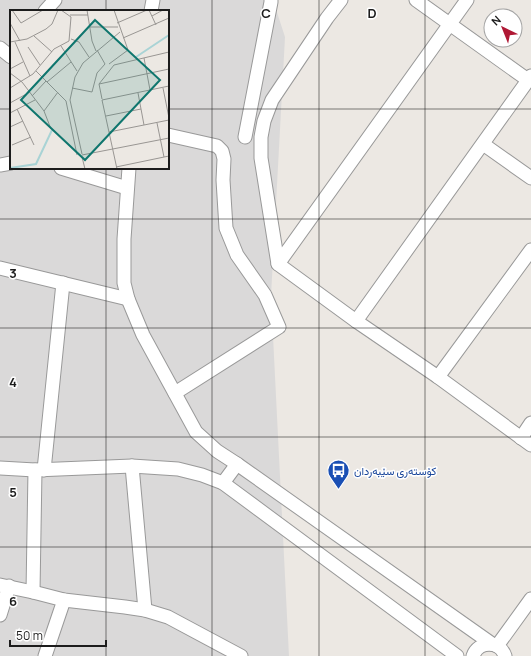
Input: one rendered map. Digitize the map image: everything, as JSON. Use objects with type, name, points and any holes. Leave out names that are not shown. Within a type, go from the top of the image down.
[{"type":"street","points":[[46,10],[55,0]]},
{"type":"street","points":[[151,10],[153,0]]},
{"type":"street","points":[[244,137],[271,0]]},
{"type":"street","points":[[341,0],[327,18],[272,100],[264,121],[261,137],[261,158],[278,264],[526,441],[531,423]]},
{"type":"street","points":[[356,321],[530,78],[416,0]]},
{"type":"street","points":[[278,264],[467,0]]},
{"type":"street","points":[[169,135],[217,146],[222,151],[224,159],[223,180],[226,228],[237,255],[265,295],[279,327],[175,393]]},
{"type":"street","points":[[483,144],[531,178]]},
{"type":"street","points":[[0,165],[10,164]]},
{"type":"street","points":[[65,169],[127,188]]},
{"type":"street","points":[[129,169],[124,240],[124,283],[128,299],[143,335],[196,432],[217,451],[501,651]]},
{"type":"street","points":[[438,377],[531,250]]},
{"type":"street","points":[[0,268],[128,299]]},
{"type":"street","points":[[33,592],[40,470],[63,283]]},
{"type":"street","points":[[223,483],[237,464]]},
{"type":"street","points":[[132,466],[145,610]]},
{"type":"street","points":[[0,468],[40,470],[132,466],[178,469],[202,475],[223,483],[457,656]]},
{"type":"street","points":[[0,614],[5,586],[64,600],[145,610],[168,616],[241,656]]},
{"type":"street","points":[[501,651],[531,599]]},
{"type":"street","points":[[44,656],[64,600]]},
{"type":"street","points":[[473,656],[478,649],[487,644],[501,651]]},
{"type":"shaded area","points":[[0,0],[273,0],[285,37],[271,296],[289,656],[0,656]]},
{"type":"place","name":"کۆستەری سێبەردان","points":[[338,490]]}]
